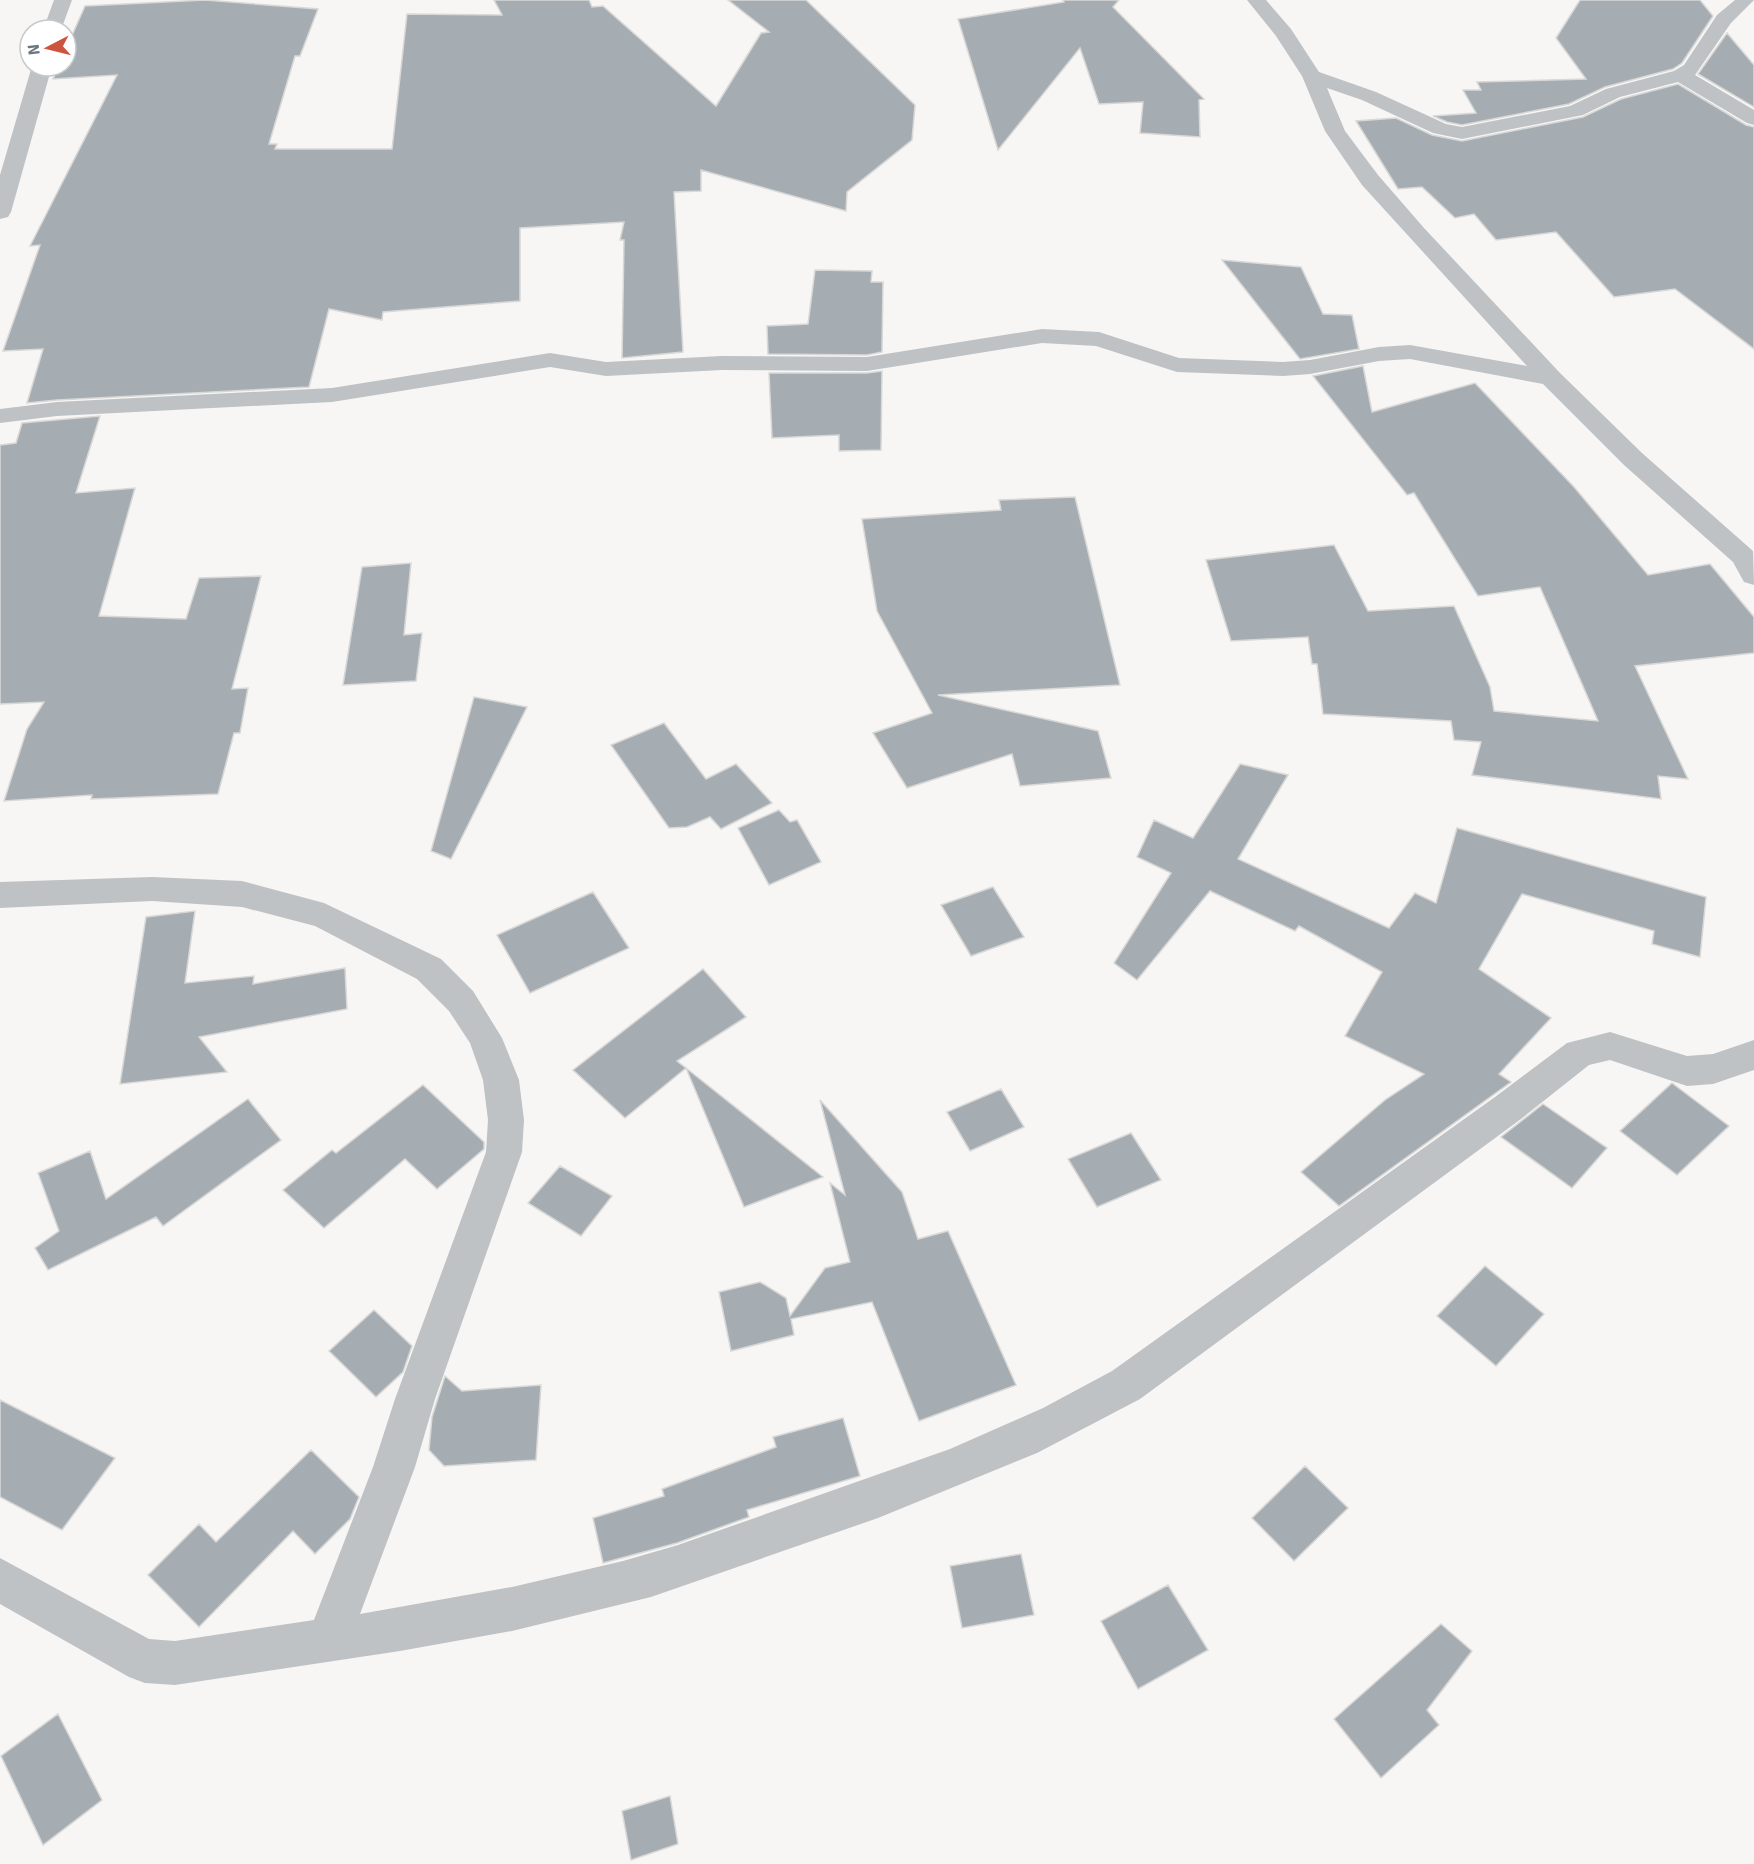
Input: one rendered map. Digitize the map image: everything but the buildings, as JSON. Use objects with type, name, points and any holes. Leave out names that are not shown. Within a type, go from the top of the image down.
[{"type":"street","points":[[56,18],[63,0]]},
{"type":"street","points":[[1256,0],[1284,33],[1312,76],[1335,131],[1370,180],[1484,308],[1551,378],[1633,459],[1750,563]]},
{"type":"street","points":[[1312,76],[1369,96],[1440,129],[1462,133],[1576,111],[1613,93],[1681,75],[1691,69],[1724,19],[1746,0]]},
{"type":"street","points":[[1681,75],[1754,119]]},
{"type":"street","points":[[0,212],[39,78]]},
{"type":"street","points":[[0,416],[57,409],[332,395],[550,360],[571,361],[593,368],[606,369],[701,364],[867,364],[1042,336],[1099,339],[1177,365],[1283,369],[1310,367],[1379,354],[1410,352],[1551,378]]},
{"type":"street","points":[[0,895],[152,889],[242,894],[324,916],[429,969],[461,1000],[485,1038],[501,1080],[506,1120],[504,1152],[415,1399],[394,1467],[329,1640]]},
{"type":"street","points":[[0,1580],[145,1661],[175,1663],[482,1615],[621,1584],[673,1569],[902,1488],[1077,1414],[1126,1385],[1508,1108],[1579,1053],[1610,1046],[1687,1071],[1713,1069],[1754,1055]]}]
